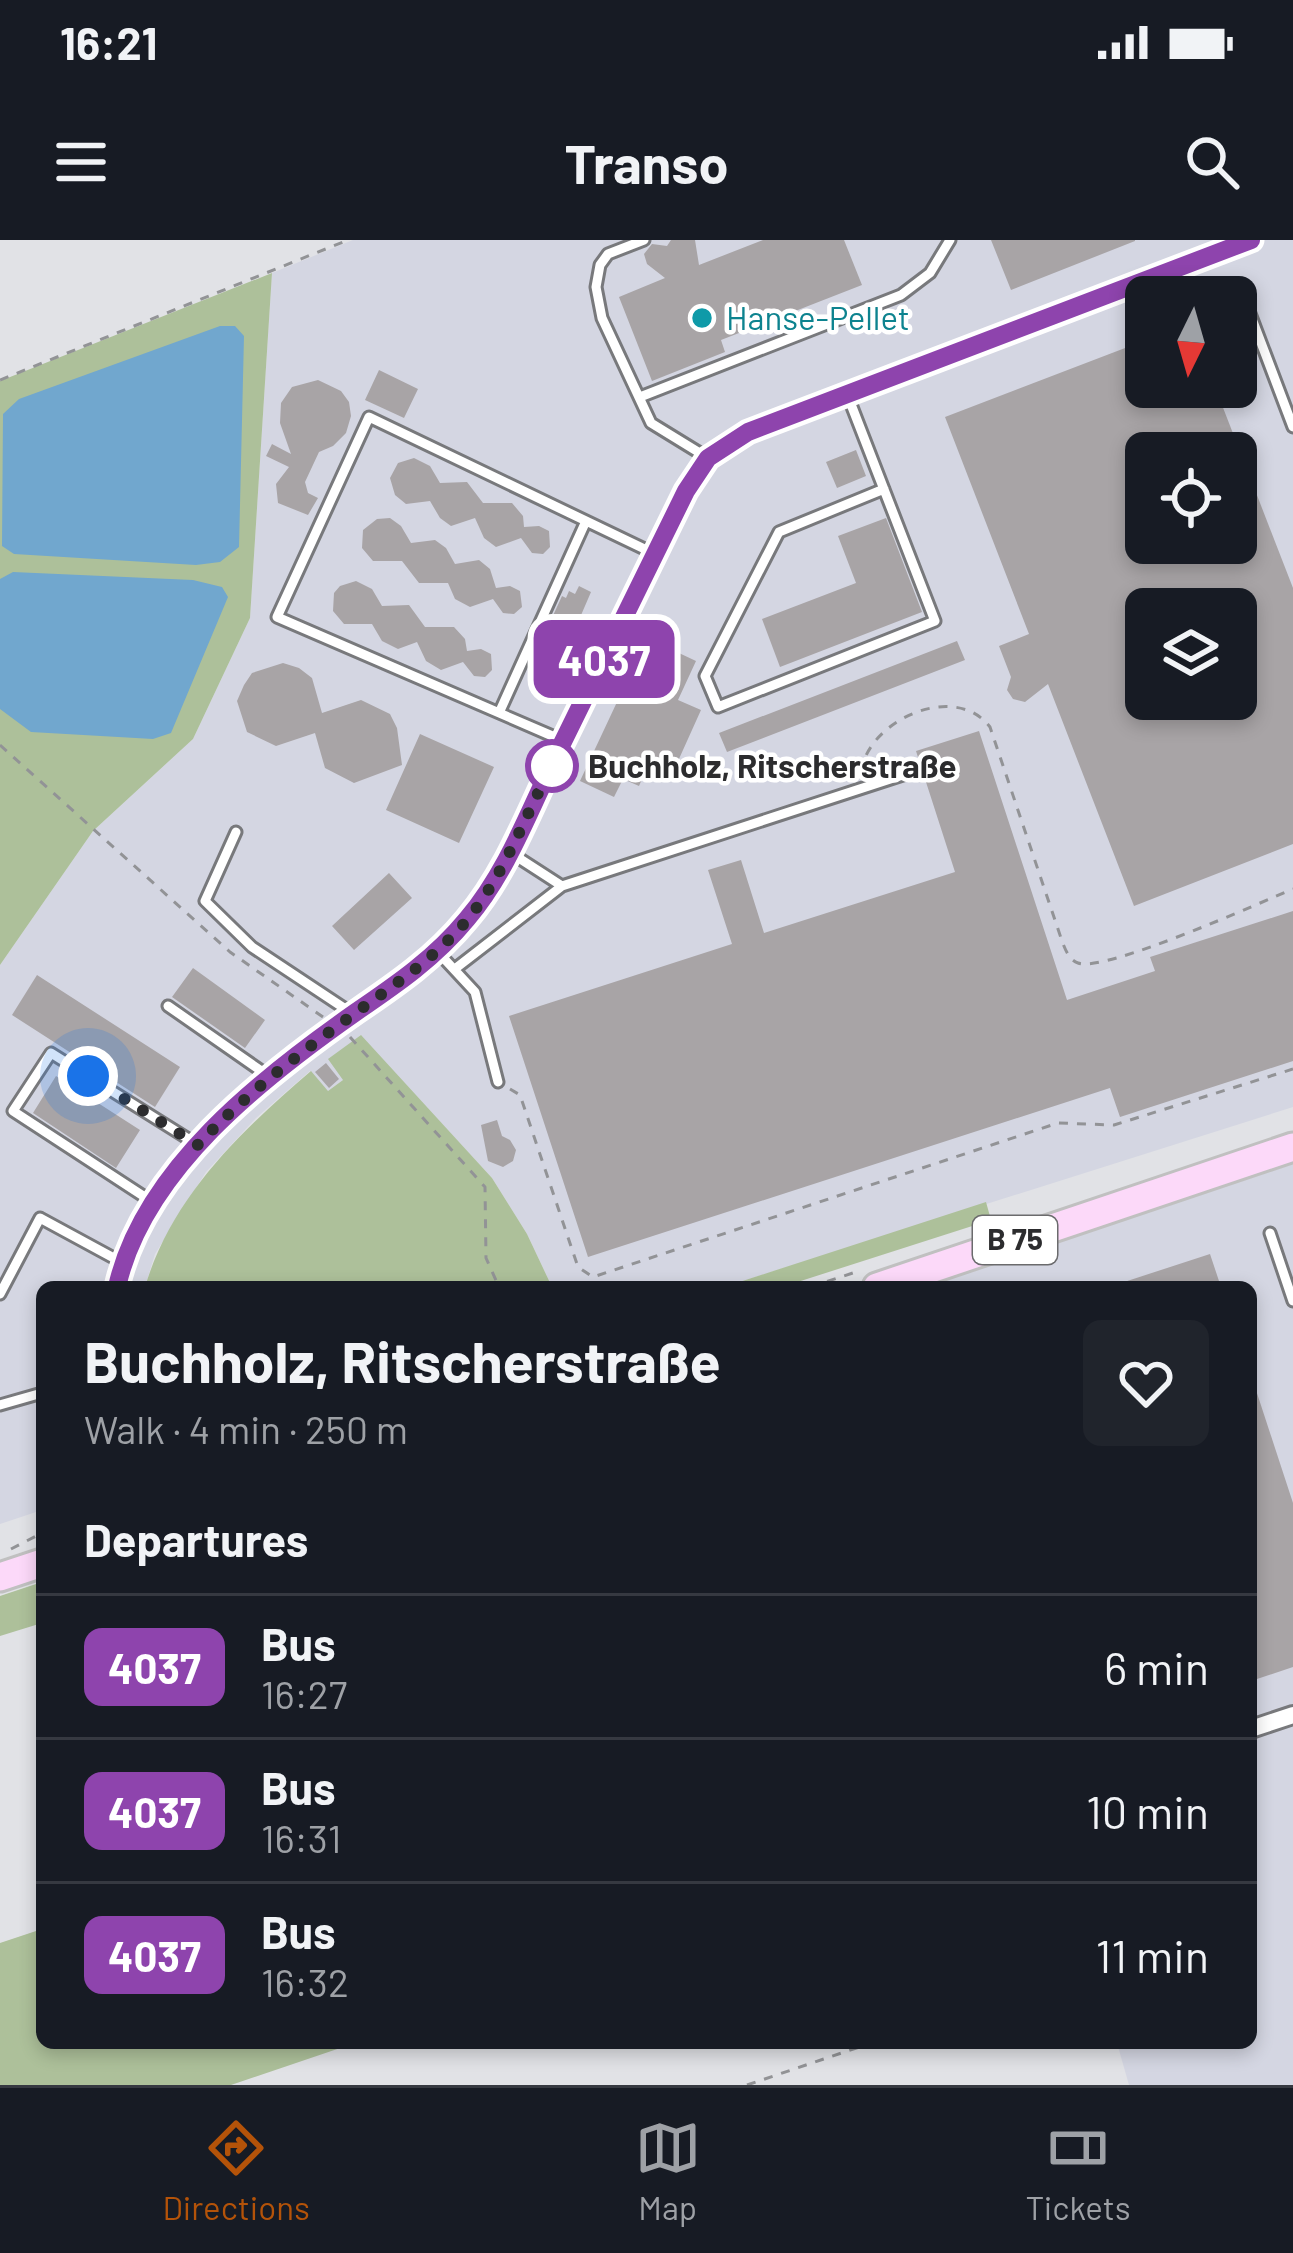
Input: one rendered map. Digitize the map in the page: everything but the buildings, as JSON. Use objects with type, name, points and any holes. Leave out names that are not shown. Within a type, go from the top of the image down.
[{"type":"main road","name":"B 75","points":[[928,1279],[1293,1147]]},
{"type":"main road","points":[[0,1577],[36,1565]]},
{"type":"street","points":[[118,1281],[154,1204],[198,1145],[270,1077],[399,985],[470,916],[510,852],[655,554],[708,458],[748,432],[1251,240]]},
{"type":"street","points":[[1257,1728],[1293,1715]]},
{"type":"lane","points":[[644,240],[608,254],[600,265],[596,286],[602,317],[651,422],[708,458]]},
{"type":"lane","points":[[640,397],[901,295],[930,273],[950,240]]},
{"type":"lane","points":[[1257,330],[1293,427]]},
{"type":"lane","points":[[848,394],[935,621],[718,707],[705,676],[779,532],[884,489]]},
{"type":"lane","points":[[564,741],[277,617],[369,417],[655,554]]},
{"type":"lane","points":[[499,713],[586,521]]},
{"type":"lane","points":[[456,968],[562,886],[915,771]]},
{"type":"lane","points":[[236,832],[205,901],[252,947],[353,1015]]},
{"type":"lane","points":[[510,852],[562,886]]},
{"type":"lane","points":[[437,952],[475,992],[499,1082]]},
{"type":"lane","points":[[169,1006],[270,1077]]},
{"type":"lane","points":[[154,1204],[13,1111],[51,1052],[198,1145]]},
{"type":"lane","points":[[0,1294],[40,1218],[123,1263]]},
{"type":"lane","points":[[1270,1233],[1293,1301]]},
{"type":"lane","points":[[0,1406],[36,1396]]},
{"type":"path","points":[[0,380],[348,240]]},
{"type":"path","points":[[865,787],[861,768],[865,757],[893,723],[946,705],[980,713],[990,727],[1062,941],[1068,956],[1078,964],[1097,964],[1135,952],[1293,889]]},
{"type":"path","points":[[0,745],[230,952],[360,1046],[485,1187],[486,1258],[496,1281]]},
{"type":"path","points":[[499,1082],[520,1095],[578,1267],[593,1276],[1058,1123],[1114,1125],[1293,1069]]},
{"type":"path","points":[[0,1553],[36,1536]]},
{"type":"path","points":[[747,2085],[854,2049]]},
{"type":"shaded area","points":[[353,240],[1293,240],[1293,1107],[743,1281],[549,1281],[492,1178],[360,1035],[343,1080],[328,1091],[310,1071],[256,1118],[206,1172],[155,1254],[147,1281],[36,1281],[36,1512],[0,1524],[0,965],[93,831],[193,739],[250,618],[272,273]]},
{"type":"shaded area","points":[[1293,1164],[1293,2085],[1129,2085],[1119,2049],[1257,2049],[1257,1281],[941,1281]]},
{"type":"green space","points":[[272,273],[250,618],[193,739],[93,831],[0,965],[0,381]]},
{"type":"green space","points":[[361,1035],[492,1178],[549,1281],[147,1281],[172,1223],[191,1194],[259,1117],[311,1071],[328,1091],[343,1080],[328,1059]]},
{"type":"green space","points":[[986,1202],[991,1220],[801,1281],[742,1281]]},
{"type":"green space","points":[[36,1584],[36,1625],[0,1636],[0,1596]]},
{"type":"green space","points":[[36,1931],[36,2049],[337,2049],[231,2085],[0,2085],[0,1943]]},
{"type":"water","points":[[220,326],[235,326],[244,336],[239,547],[220,562],[196,565],[14,554],[2,546],[3,414],[19,399]]},
{"type":"water","points":[[13,572],[193,580],[222,587],[228,597],[171,733],[153,739],[31,732],[0,709],[0,579]]},
{"type":"bus line","name":"4037","points":[[118,1281],[131,1245],[154,1204],[184,1160],[226,1115],[270,1077],[399,985],[470,916],[510,852],[686,491],[708,458],[748,432],[1251,240]]},
{"type":"place","name":"Hanse-Pellet","points":[[702,318]]},
{"type":"place","name":"Buchholz, Ritscherstraße","points":[[552,766]]},
{"type":"route","points":[[88,1076],[198,1145],[270,1077],[399,985],[437,952],[470,916],[510,852],[552,766]]}]
